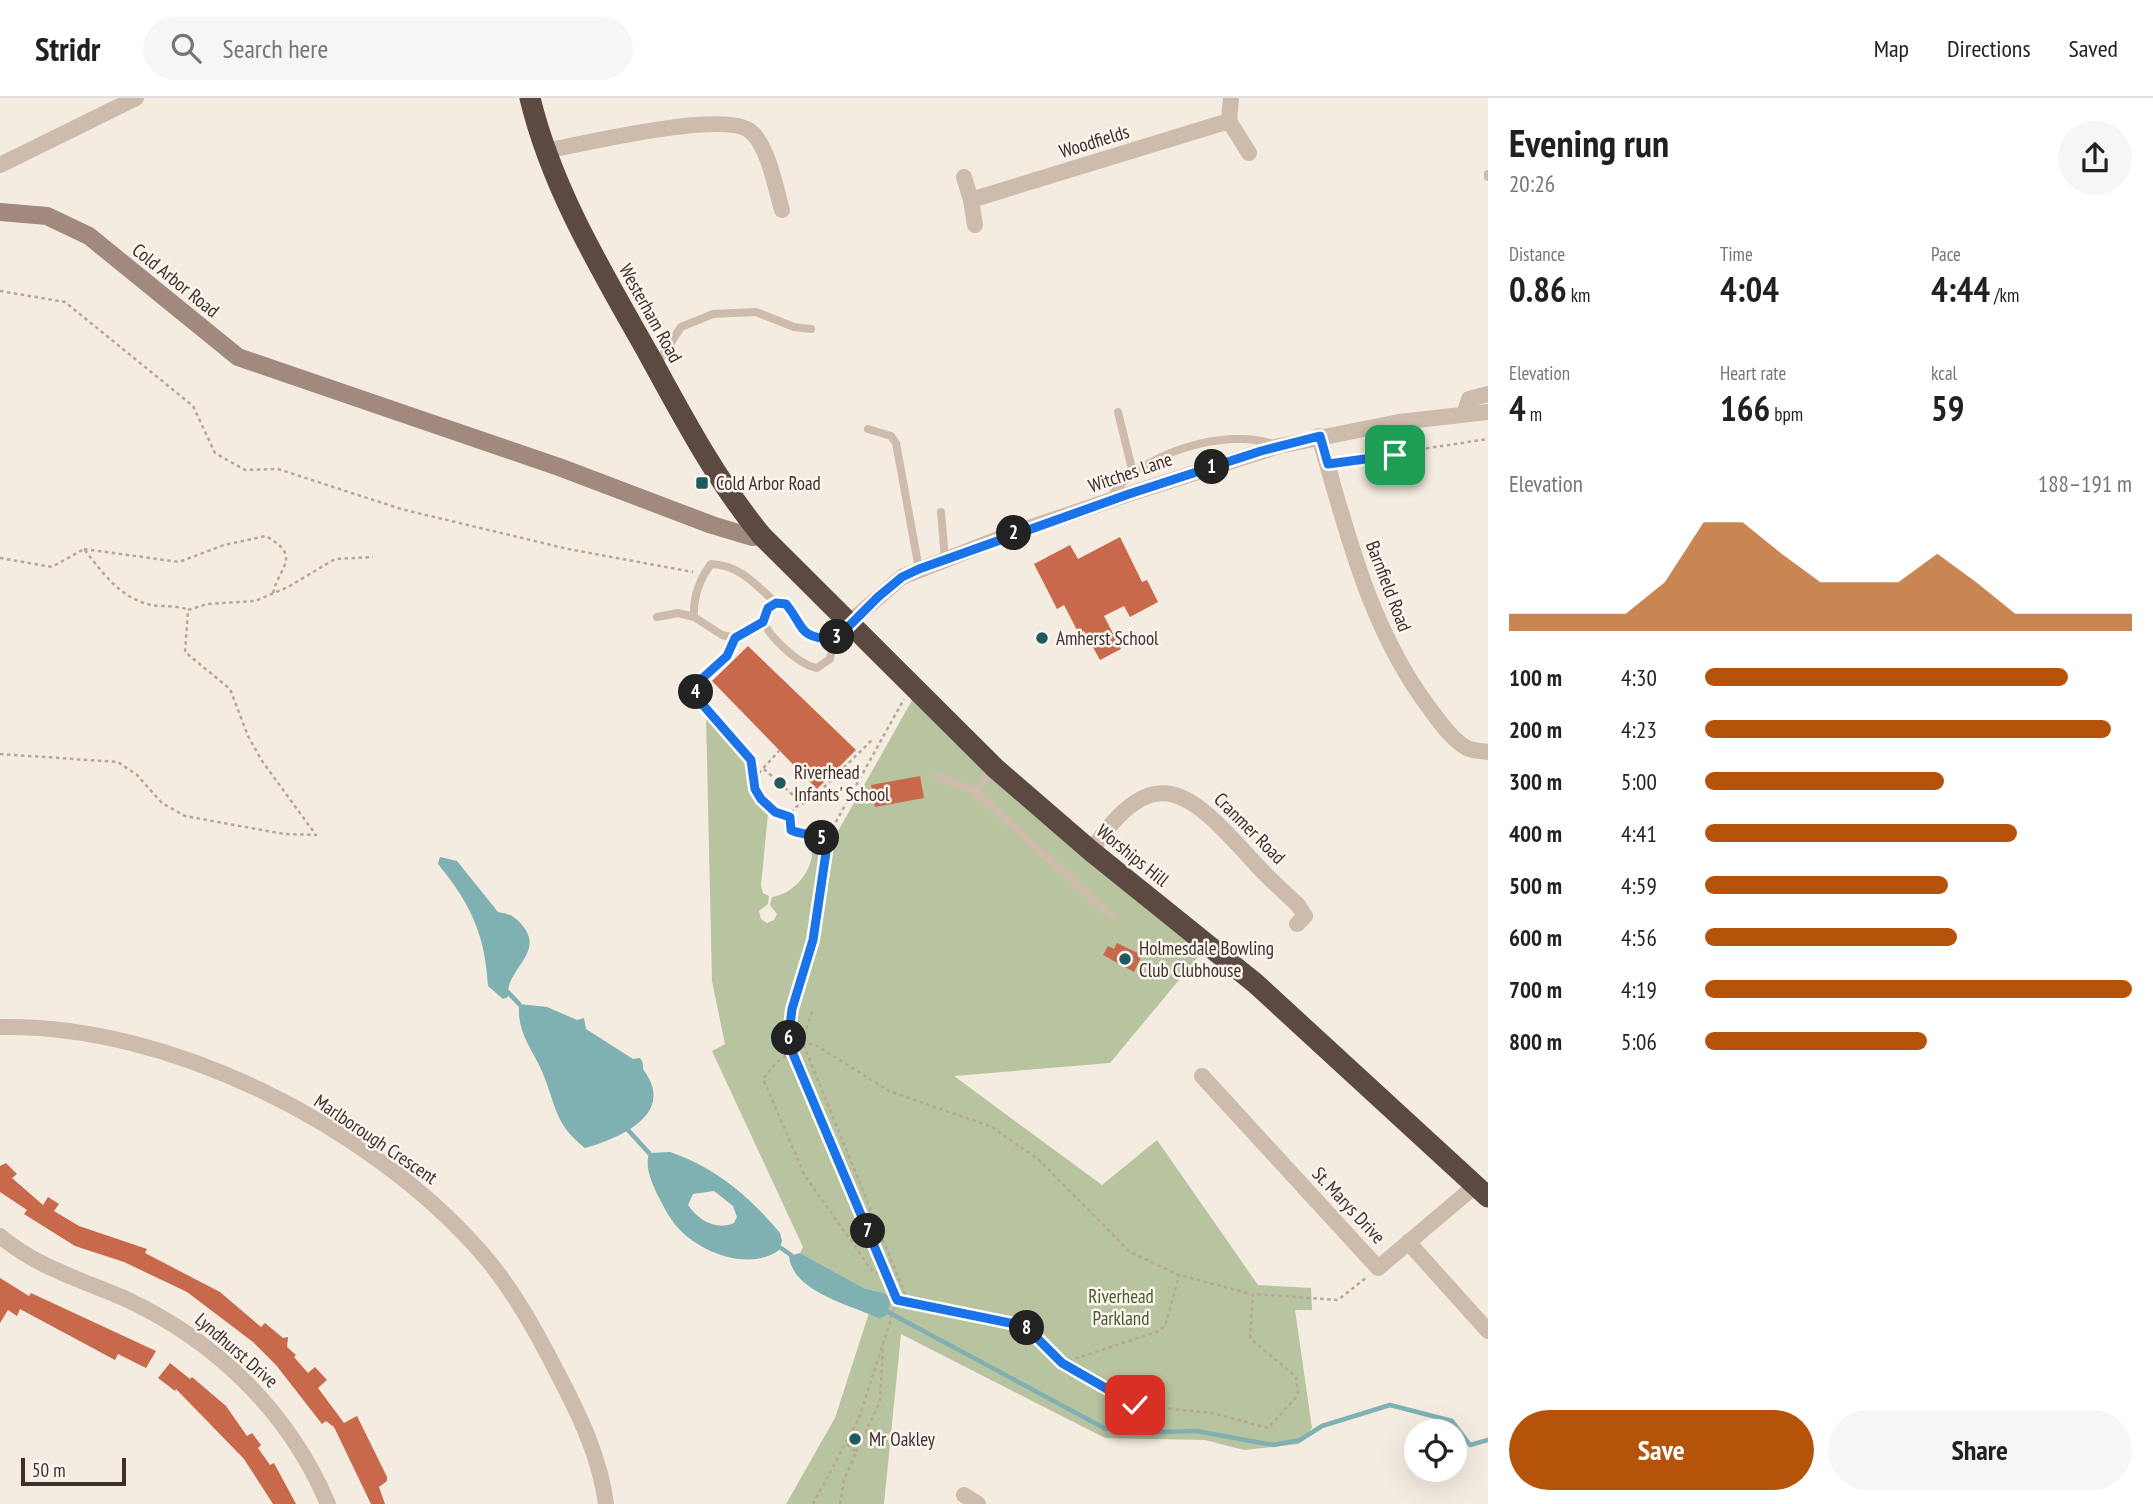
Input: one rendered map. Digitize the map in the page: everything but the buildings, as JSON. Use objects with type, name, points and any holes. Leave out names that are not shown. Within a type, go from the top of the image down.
[{"type":"highway","name":"Westerham Road","points":[[530,98],[545,151],[596,261],[705,455],[737,505],[762,536]]},
{"type":"highway","name":"Worships Hill","points":[[762,536],[995,768],[1091,851],[1255,983],[1482,1191]]},
{"type":"main road","name":"Cold Arbor Road","points":[[0,212],[47,216],[89,236],[238,357],[559,467],[712,524],[752,537],[762,536]]},
{"type":"street","points":[[0,165],[136,98]]},
{"type":"street","points":[[1231,98],[1230,121],[1248,153]]},
{"type":"street","name":"Woodfields","points":[[971,200],[1230,121]]},
{"type":"street","points":[[545,151],[673,128],[729,122],[751,131],[757,140],[767,157],[782,210]]},
{"type":"street","points":[[964,177],[975,225]]},
{"type":"street","points":[[1464,414],[1469,399],[1488,394]]},
{"type":"street","name":"Witches Lane","points":[[850,622],[902,577],[919,569],[1279,446],[1320,436],[1488,412]]},
{"type":"street","name":"Barnfield Road","points":[[1320,436],[1363,585],[1384,638],[1445,729],[1467,748],[1488,752]]},
{"type":"street","name":"Cranmer Road","points":[[1091,851],[1118,814],[1136,802],[1154,794],[1177,795],[1201,806],[1229,832],[1304,915]]},
{"type":"street","name":"Marlborough Crescent","points":[[0,1027],[98,1033],[183,1056],[304,1115],[357,1147],[415,1189],[480,1251],[516,1301],[578,1413],[596,1458],[606,1504]]},
{"type":"street","name":"St. Marys Drive","points":[[1202,1076],[1378,1268],[1408,1242],[1482,1191]]},
{"type":"street","name":"Lyndhurst Drive","points":[[0,1236],[28,1256],[72,1279],[168,1320],[226,1363],[285,1426],[312,1469],[328,1504]]},
{"type":"street","points":[[1408,1242],[1488,1331]]},
{"type":"lane","points":[[655,367],[681,327],[713,314],[756,313],[794,327],[811,329]]},
{"type":"lane","points":[[1118,412],[1133,473]]},
{"type":"lane","points":[[868,429],[891,436],[896,443],[919,569]]},
{"type":"lane","points":[[1107,503],[1125,478],[1162,457],[1225,440],[1252,438],[1279,446]]},
{"type":"lane","points":[[941,512],[945,559]]},
{"type":"lane","points":[[694,617],[694,606],[703,574],[711,564],[734,569],[749,577],[776,603]]},
{"type":"lane","points":[[727,656],[735,638],[763,622],[768,608],[776,603],[786,604],[803,634],[835,640]]},
{"type":"lane","points":[[657,617],[678,613],[694,617],[722,635],[735,638]]},
{"type":"lane","points":[[763,622],[805,666],[817,668],[825,665],[835,640],[850,622]]},
{"type":"lane","points":[[975,791],[995,768]]},
{"type":"lane","points":[[937,776],[975,791],[1112,917]]},
{"type":"path","points":[[0,291],[65,302],[193,407],[215,453],[245,470],[278,469],[401,509],[568,550],[703,574]]},
{"type":"path","points":[[1328,464],[1462,446],[1488,439]]},
{"type":"path","points":[[0,558],[52,567],[84,549],[179,562],[224,545],[267,536],[285,550],[288,560],[273,593]]},
{"type":"path","points":[[84,549],[109,580],[128,597],[150,605],[188,610],[207,604],[255,601],[335,559],[373,557]]},
{"type":"path","points":[[0,754],[118,762],[137,775],[162,803],[185,816],[284,834],[316,835],[262,761],[230,689],[185,652],[188,610]]},
{"type":"path","points":[[727,656],[695,685],[695,690],[703,705],[751,760],[755,789],[767,806],[790,817]]},
{"type":"path","points":[[813,1504],[859,1418],[897,1300],[788,1042],[792,1009],[813,940],[828,839],[877,742],[913,685]]},
{"type":"path","points":[[828,839],[791,830],[790,817],[798,804],[813,798],[873,738]]},
{"type":"path","points":[[754,777],[780,750]]},
{"type":"path","points":[[764,768],[794,796],[798,804]]},
{"type":"path","points":[[812,1012],[802,1041],[909,1302]]},
{"type":"path","points":[[788,1042],[814,1044],[889,1091],[992,1127],[1038,1159],[1130,1252],[1179,1275],[1253,1294],[1338,1300],[1378,1268]]},
{"type":"path","points":[[792,1052],[776,1062],[764,1079],[805,1176],[873,1272],[886,1273]]},
{"type":"path","points":[[1062,1363],[1159,1331],[1165,1326],[1179,1275]]},
{"type":"path","points":[[897,1300],[1025,1326],[1062,1363],[1135,1405],[1212,1413],[1268,1428],[1298,1395],[1296,1377],[1250,1338],[1253,1294]]},
{"type":"path","points":[[840,1504],[844,1480],[880,1402],[883,1342]]},
{"type":"path","points":[[845,1443],[856,1452]]},
{"type":"green space","name":"Riverhead Parkland","points":[[919,688],[1209,944],[1110,1063],[954,1076],[1102,1185],[1157,1140],[1258,1285],[1311,1288],[1312,1310],[1295,1310],[1312,1428],[1299,1444],[1244,1450],[1205,1440],[1105,1438],[901,1334],[884,1504],[786,1504],[835,1418],[869,1313],[880,1319],[887,1315],[891,1301],[887,1294],[864,1288],[800,1253],[803,1247],[712,1051],[725,1044],[712,981],[706,715],[746,759],[750,786],[768,813],[761,886],[763,893],[769,896],[768,904],[759,911],[761,919],[767,923],[774,920],[777,914],[770,905],[772,897],[794,887],[808,868],[812,853],[802,837],[825,843],[804,953],[816,949],[833,840]]},
{"type":"water","points":[[440,857],[457,861],[498,912],[514,917],[528,935],[530,944],[512,978],[508,997],[503,999],[488,986],[480,936],[468,907],[438,864]]},
{"type":"water","points":[[519,1004],[547,1007],[577,1020],[584,1018],[586,1029],[633,1059],[640,1058],[652,1087],[653,1101],[639,1122],[613,1138],[585,1148],[575,1139],[561,1121],[541,1069],[522,1030]]},
{"type":"water","points":[[670,1152],[686,1158],[731,1185],[780,1233],[782,1241],[779,1250],[768,1256],[741,1259],[714,1252],[690,1239],[673,1222],[657,1194],[648,1169],[649,1153]],"holes":[[[714,1191],[733,1206],[737,1217],[734,1223],[721,1226],[708,1223],[688,1205],[693,1194]]]},
{"type":"water","points":[[800,1253],[864,1288],[887,1294],[891,1301],[887,1315],[880,1319],[812,1288],[793,1269],[789,1256]]},
{"type":"waterway","points":[[507,991],[519,1004]]},
{"type":"waterway","points":[[628,1130],[649,1153]]},
{"type":"waterway","points":[[781,1248],[791,1255]]},
{"type":"waterway","points":[[888,1312],[1104,1428],[1130,1433],[1196,1431],[1273,1445],[1300,1440],[1322,1426],[1390,1405],[1452,1421],[1470,1445],[1488,1440]]},
{"type":"place","name":"Cold Arbor Road","points":[[702,483]]},
{"type":"place","name":"Amherst School","points":[[1042,638]]},
{"type":"place","name":"Riverhead Infants' School","points":[[780,783]]},
{"type":"place","name":"Holmesdale Bowling Club Clubhouse","points":[[1125,959]]},
{"type":"place","name":"Mr Oakley","points":[[855,1439]]},
{"type":"route","points":[[1135,1405],[1062,1363],[1025,1326],[897,1300],[788,1042],[792,1009],[813,940],[828,839],[791,830],[790,817],[767,806],[755,789],[751,760],[703,705],[695,685],[727,656],[735,638],[763,622],[762,617],[768,608],[776,603],[786,604],[803,634],[835,640],[870,603],[902,577],[1008,535],[1129,494],[1261,451],[1320,436],[1328,464],[1395,455]]}]
